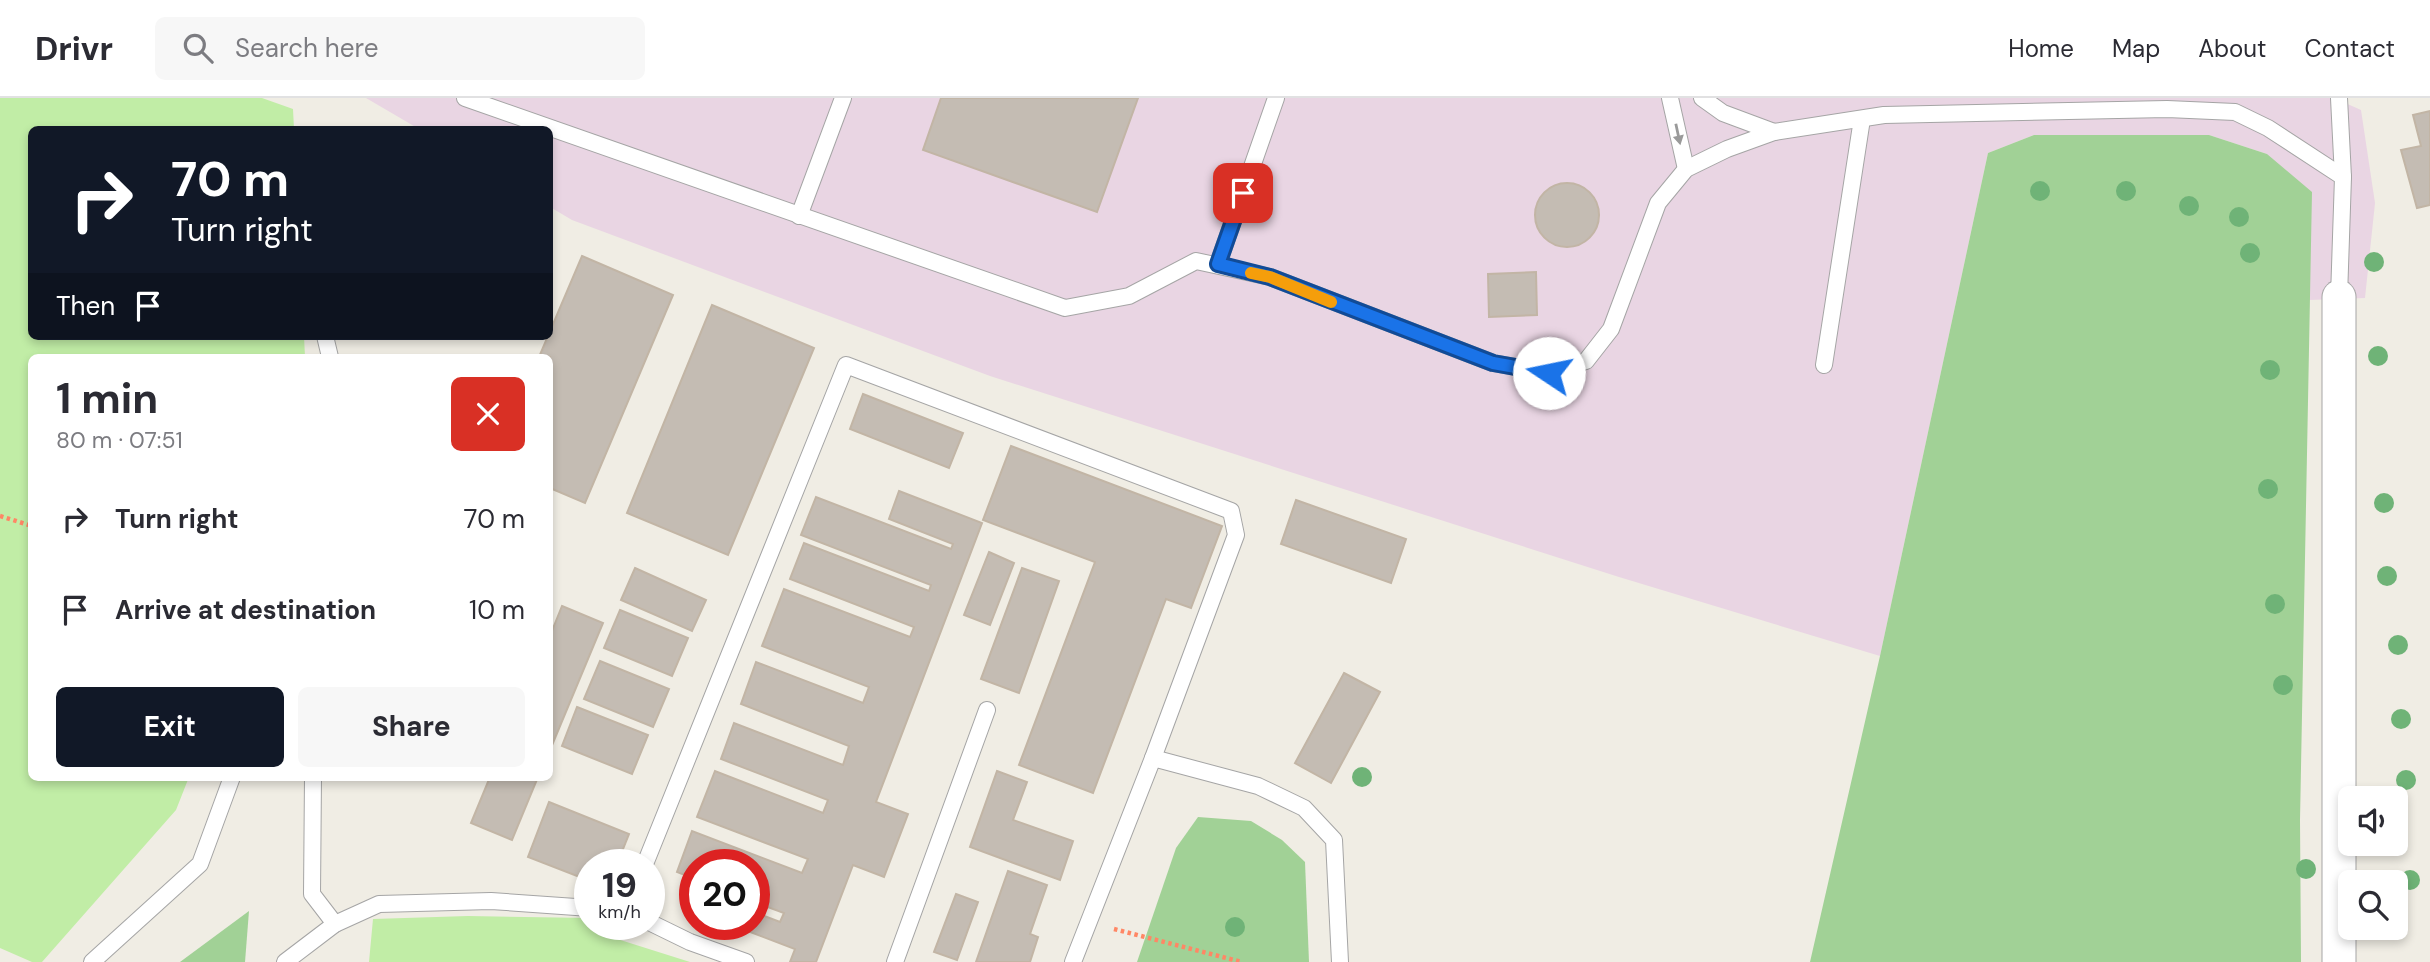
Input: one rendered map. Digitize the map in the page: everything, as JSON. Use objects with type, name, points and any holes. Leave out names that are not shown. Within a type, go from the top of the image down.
[{"type":"street","points":[[2339,297],[2339,962]]},
{"type":"lane","points":[[465,98],[544,126]]},
{"type":"lane","points":[[799,216],[843,98]]},
{"type":"lane","points":[[1218,264],[1276,98]]},
{"type":"lane","points":[[1670,98],[1686,169]]},
{"type":"lane","points":[[1702,98],[1723,113],[1774,132]]},
{"type":"lane","points":[[2339,98],[2343,177],[2339,297]]},
{"type":"lane","points":[[553,129],[1065,308],[1129,296],[1196,261],[1270,277],[1493,363],[1549,373],[1586,361],[1611,329],[1658,203],[1686,169],[1727,149],[1774,132],[1884,115],[2154,109],[2235,112],[2268,128],[2343,177]]},
{"type":"lane","points":[[1824,365],[1862,119]]},
{"type":"lane","points":[[651,849],[846,365],[1231,511],[1236,535],[1073,962]]},
{"type":"lane","points":[[895,962],[987,710]]},
{"type":"lane","points":[[1153,758],[1258,786],[1304,808],[1334,840],[1340,962]]},
{"type":"lane","points":[[92,962],[200,864],[231,781]]},
{"type":"lane","points":[[313,781],[312,894],[335,924]]},
{"type":"lane","points":[[285,962],[335,924],[379,904],[491,901],[574,907]]},
{"type":"lane","points":[[665,930],[746,962]]},
{"type":"path","points":[[0,516],[28,525]]},
{"type":"path","points":[[1090,922],[1242,962]]},
{"type":"shaded area","points":[[366,98],[2334,98],[2361,110],[2375,203],[2365,298],[2309,300],[2267,154],[2209,135],[2034,135],[1988,153],[1880,656],[1619,577],[990,376],[572,220],[553,209],[553,126],[414,126]]},
{"type":"green space","points":[[0,98],[262,98],[293,109],[294,126],[28,126],[28,340],[304,340],[305,354],[28,354],[28,781],[187,781],[176,810],[42,962],[32,962],[0,948]]},
{"type":"green space","points":[[2034,135],[2209,135],[2267,154],[2312,192],[2300,820],[2301,962],[1810,962],[1880,656],[1988,153]]},
{"type":"green space","points":[[1198,817],[1251,821],[1282,840],[1305,862],[1309,962],[1137,962],[1176,848]]},
{"type":"green space","points":[[249,911],[245,962],[180,962]]},
{"type":"green space","points":[[468,916],[574,918],[574,940],[620,940],[690,962],[369,962],[373,919]]},
{"type":"building","points":[[941,98],[1138,98],[1097,212],[923,150]]},
{"type":"building","points":[[2430,111],[2430,205],[2417,208],[2401,150],[2421,146],[2413,115]]},
{"type":"building","points":[[1561,183],[1573,183],[1590,192],[1597,203],[1597,227],[1590,238],[1573,247],[1561,247],[1549,242],[1540,233],[1535,221],[1535,209],[1540,197],[1549,188]]},
{"type":"building","points":[[582,256],[673,295],[585,503],[553,489],[553,354],[540,354],[546,340],[553,340],[553,324]]},
{"type":"building","points":[[1536,272],[1537,315],[1489,317],[1488,274]]},
{"type":"building","points":[[712,305],[814,348],[728,555],[627,513]]},
{"type":"building","points":[[863,394],[963,433],[949,468],[850,429]]},
{"type":"building","points":[[1011,446],[1222,526],[1191,608],[1166,599],[1093,793],[1019,765],[1095,562],[983,520]]},
{"type":"building","points":[[899,491],[982,523],[876,802],[908,814],[884,877],[853,865],[816,962],[790,962],[795,949],[770,940],[770,918],[780,922],[784,913],[770,908],[770,861],[802,873],[808,859],[697,817],[715,771],[823,813],[828,800],[721,759],[734,723],[843,765],[849,746],[741,704],[756,662],[863,703],[869,687],[762,646],[784,589],[910,637],[914,627],[790,579],[804,543],[929,591],[931,585],[801,535],[816,497],[951,549],[953,544],[889,519]]},
{"type":"building","points":[[1296,500],[1406,539],[1391,583],[1281,544]]},
{"type":"building","points":[[989,552],[1014,563],[990,625],[964,615]]},
{"type":"building","points":[[635,568],[706,600],[692,631],[621,600]]},
{"type":"building","points":[[1022,568],[1059,581],[1019,693],[981,679]]},
{"type":"building","points":[[562,606],[603,623],[553,743],[553,628]]},
{"type":"building","points":[[620,610],[688,638],[672,676],[604,648]]},
{"type":"building","points":[[600,661],[669,689],[653,727],[584,699]]},
{"type":"building","points":[[1344,673],[1380,692],[1331,783],[1295,763]]},
{"type":"building","points":[[577,707],[648,735],[632,774],[562,746]]},
{"type":"building","points":[[997,771],[1027,782],[1013,820],[1073,841],[1060,880],[970,847]]},
{"type":"building","points":[[488,781],[536,781],[512,840],[471,823]]},
{"type":"building","points":[[549,802],[629,834],[623,849],[574,849],[574,875],[528,857]]},
{"type":"building","points":[[692,831],[739,849],[685,849]]},
{"type":"building","points":[[1008,871],[1047,885],[1030,934],[1038,937],[1030,962],[976,962]]},
{"type":"building","points":[[956,894],[978,902],[957,960],[934,952]]},
{"type":"slow traffic","points":[[1251,273],[1270,277],[1331,302]]},
{"type":"route","points":[[1243,193],[1218,264],[1270,277],[1383,323],[1493,363],[1549,373]]}]
